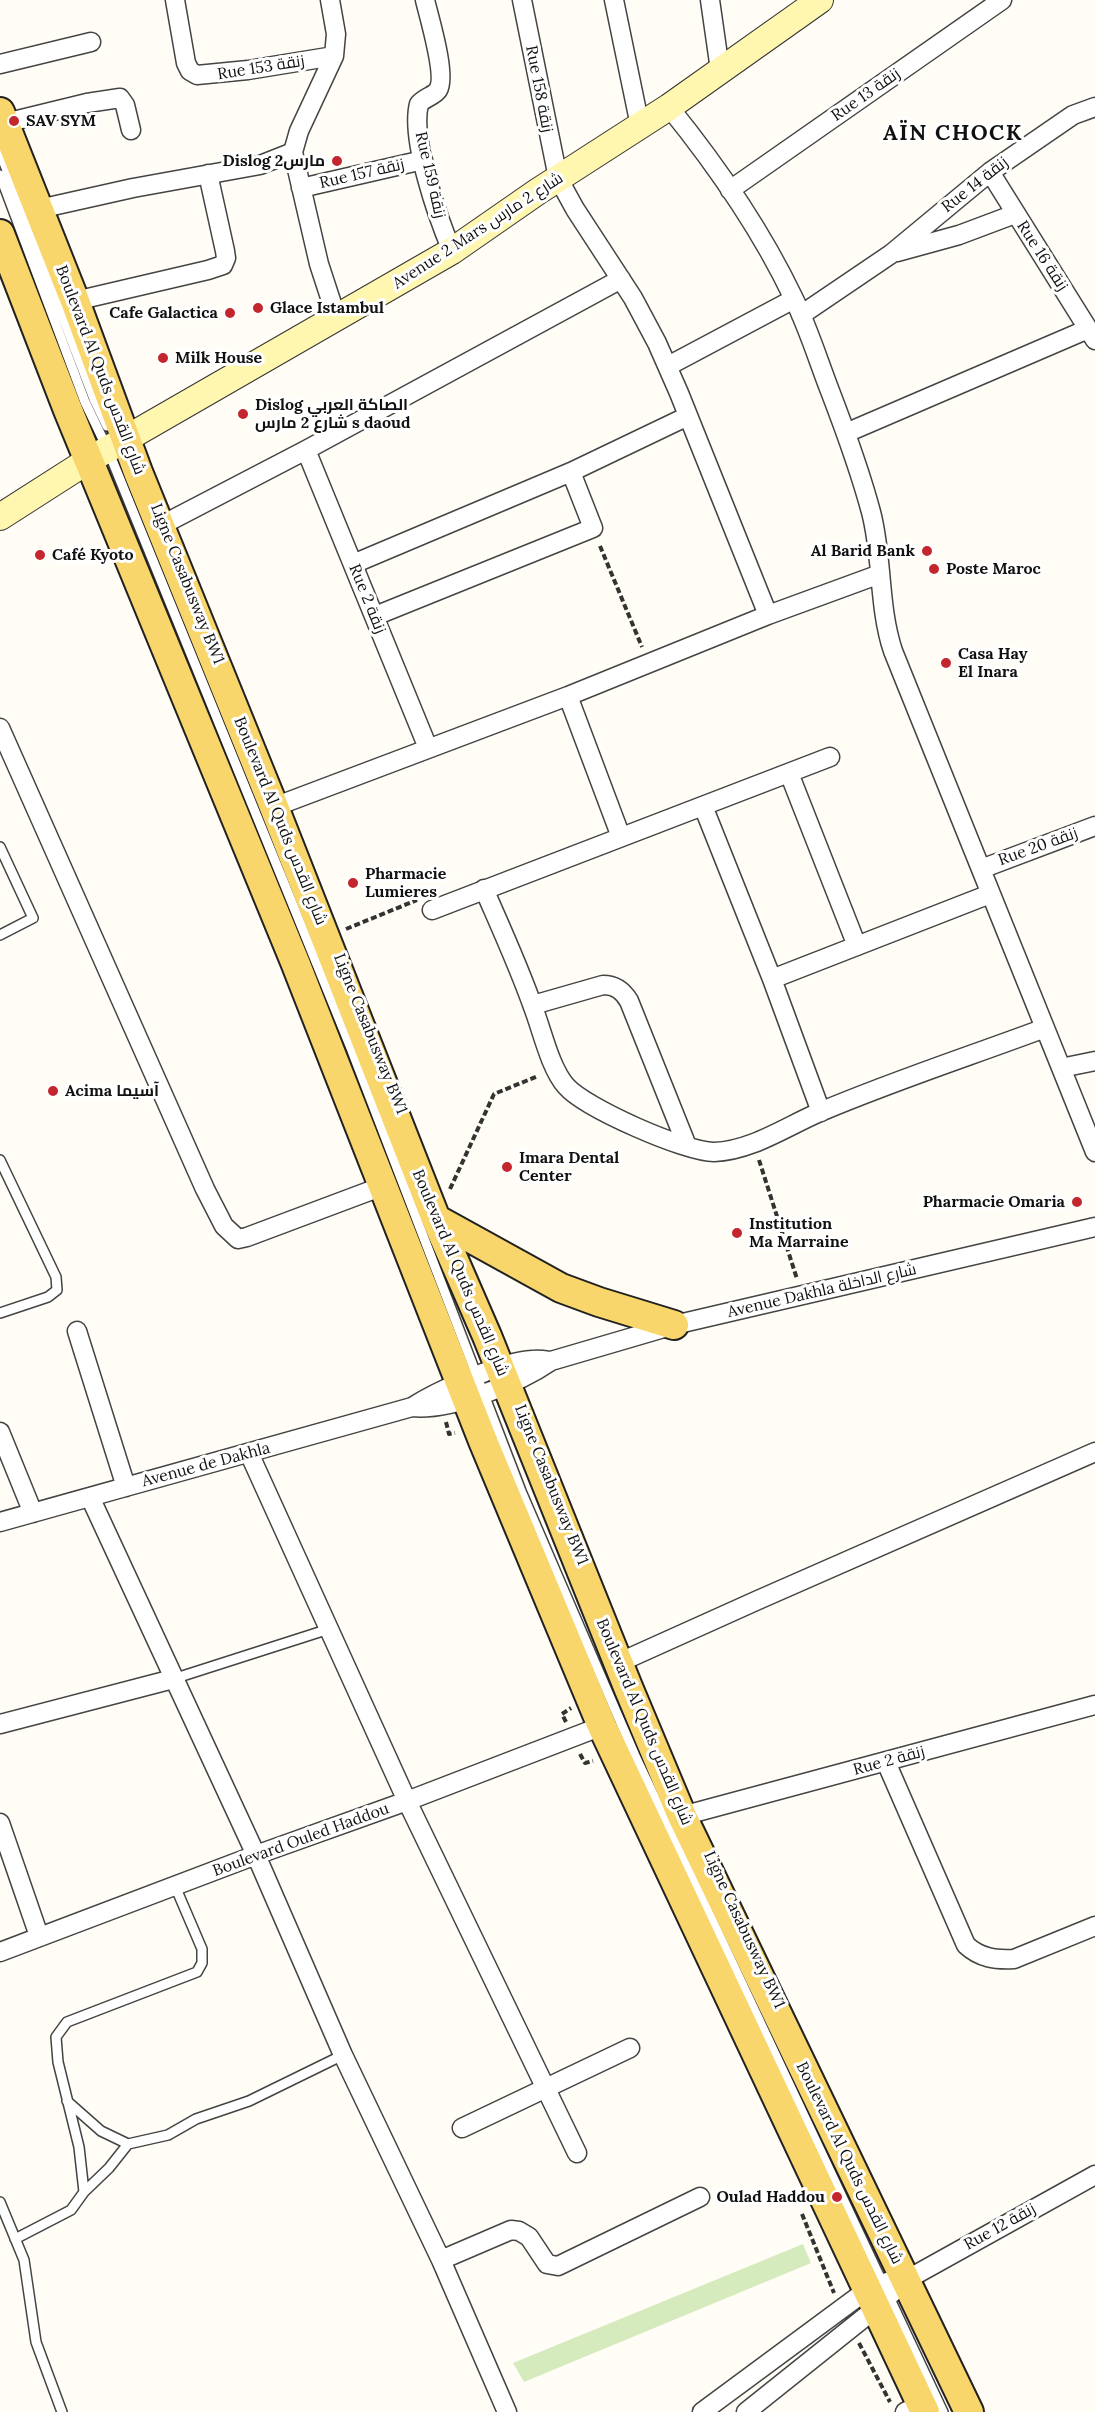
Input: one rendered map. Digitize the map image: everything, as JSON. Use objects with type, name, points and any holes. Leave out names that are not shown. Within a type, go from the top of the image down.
[{"type":"main road","name":"Boulevard Al Quds شارع القدس","points":[[2,118],[75,302],[110,448],[295,962],[383,1186],[487,1386],[682,1816],[887,2287],[923,2410]]},
{"type":"main road","name":"Boulevard Al Quds شارع القدس","points":[[0,234],[110,448],[160,526],[274,807],[436,1220],[487,1386],[602,1726],[887,2287],[969,2412]]},
{"type":"main road","points":[[436,1220],[561,1288],[674,1325]]},
{"type":"street","name":"Rue 153 زنقة","points":[[175,0],[186,63],[190,71],[197,75],[248,70],[334,56]]},
{"type":"street","points":[[330,0],[336,34],[334,56],[299,131],[292,152],[319,264],[337,319]]},
{"type":"street","name":"Rue 159 زنقة","points":[[425,0],[439,62],[441,82],[437,91],[424,99],[418,108],[419,139],[441,227],[452,251]]},
{"type":"street","name":"Rue 158 زنقة","points":[[522,0],[558,178],[575,209],[645,319],[669,366],[768,615]]},
{"type":"street","points":[[614,0],[640,126]]},
{"type":"street","points":[[710,0],[720,70]]},
{"type":"street","name":"Avenue 2 Mars شارع 2 مارس","points":[[0,517],[110,448],[452,251],[558,178],[669,107],[820,0]]},
{"type":"street","name":"Rue 13 زنقة","points":[[730,190],[1002,0]]},
{"type":"street","points":[[0,64],[91,42]]},
{"type":"street","points":[[2,118],[120,98],[125,105],[130,130]]},
{"type":"street","points":[[669,107],[730,190],[766,247],[798,307],[846,433],[871,511],[884,612],[893,651],[1095,1152]]},
{"type":"street","name":"Rue 14 زنقة","points":[[669,366],[798,307],[891,254],[990,172],[1073,115],[1095,107]]},
{"type":"street","points":[[39,209],[260,165],[292,152]]},
{"type":"street","name":"Rue 157 زنقة","points":[[301,188],[423,160]]},
{"type":"street","name":"Rue 16 زنقة","points":[[990,172],[1091,334]]},
{"type":"street","points":[[75,302],[223,265],[225,250],[208,174]]},
{"type":"street","name":"Rue 14 زنقة","points":[[891,254],[959,235],[1015,214]]},
{"type":"street","points":[[160,526],[306,450],[621,279]]},
{"type":"street","points":[[846,433],[1091,334]]},
{"type":"street","points":[[353,564],[572,472],[688,416]]},
{"type":"street","name":"Rue 2 زنقة","points":[[306,450],[428,748]]},
{"type":"street","points":[[375,616],[593,528],[572,472]]},
{"type":"street","points":[[274,807],[568,696],[768,615],[880,574]]},
{"type":"street","points":[[568,696],[621,837]]},
{"type":"street","points":[[0,728],[205,1189],[224,1226],[238,1239],[247,1237],[383,1186]]},
{"type":"street","points":[[432,910],[830,757]]},
{"type":"street","points":[[789,772],[857,946]]},
{"type":"street","points":[[703,807],[772,979],[821,1112]]},
{"type":"street","name":"Rue 20 زنقة","points":[[981,869],[1095,826]]},
{"type":"street","points":[[484,890],[533,1005],[556,1069],[566,1087],[591,1104],[625,1122],[687,1146],[713,1152],[754,1142],[821,1112],[1045,1028]]},
{"type":"street","points":[[772,979],[990,894]]},
{"type":"street","points":[[533,1005],[603,986],[614,986],[622,991],[629,1001],[687,1146]]},
{"type":"street","points":[[1061,1068],[1095,1061]]},
{"type":"street","name":"Avenue Dakhla شارع الداخلة","points":[[487,1386],[535,1372],[551,1361],[674,1325],[1095,1227]]},
{"type":"street","points":[[77,1331],[126,1487]]},
{"type":"street","name":"Avenue de Dakhla","points":[[0,1522],[412,1407],[428,1409],[487,1386]]},
{"type":"street","points":[[0,1432],[33,1513]]},
{"type":"street","points":[[616,1671],[758,1600],[1095,1452]]},
{"type":"street","points":[[249,1453],[407,1801],[577,2153]]},
{"type":"street","points":[[90,1497],[256,1855],[343,2055],[441,2260],[507,2412]]},
{"type":"street","points":[[0,1724],[173,1679]]},
{"type":"street","name":"Rue 2 زنقة","points":[[682,1816],[1095,1705]]},
{"type":"street","name":"Boulevard Ouled Haddou","points":[[0,1952],[602,1726]]},
{"type":"street","points":[[886,1762],[966,1945],[974,1953],[1000,1960],[1014,1959],[1095,1926]]},
{"type":"street","points":[[0,1823],[39,1936]]},
{"type":"street","points":[[462,2128],[630,2048]]},
{"type":"street","name":"Rue 12 زنقة","points":[[887,2287],[1095,2175]]},
{"type":"street","points":[[441,2260],[511,2230],[519,2231],[529,2237],[547,2264],[558,2266],[700,2198]]},
{"type":"street","points":[[702,2412],[887,2287]]},
{"type":"street","points":[[746,2412],[887,2287]]},
{"type":"lane","name":"Ligne Casabusway BW1","points":[[0,152],[110,448],[487,1386]]},
{"type":"lane","name":"Ligne Casabusway BW1","points":[[0,174],[86,402],[110,448],[487,1386],[521,1491],[636,1758],[887,2287],[954,2412]]},
{"type":"lane","points":[[0,847],[33,918],[0,935]]},
{"type":"lane","points":[[0,1160],[56,1277],[57,1290],[48,1297],[0,1313]]},
{"type":"lane","points":[[173,1679],[328,1629]]},
{"type":"lane","name":"Ligne Casabusway BW1","points":[[616,1671],[662,1790],[862,2216]]},
{"type":"lane","points":[[84,2192],[79,2147],[58,2062],[56,2037],[67,2022],[197,1972],[202,1963],[202,1949],[175,1886]]},
{"type":"lane","points":[[67,2100],[101,2131],[128,2144],[168,2135],[196,2119],[249,2101],[343,2055]]},
{"type":"lane","points":[[15,2239],[71,2210],[84,2192],[109,2168],[128,2144]]},
{"type":"lane","points":[[0,2202],[24,2260],[36,2342],[62,2412]]},
{"type":"path","points":[[593,528],[648,662]]},
{"type":"path","points":[[326,937],[426,897],[432,910]]},
{"type":"path","points":[[436,1220],[494,1094],[556,1069]]},
{"type":"path","points":[[754,1142],[803,1296]]},
{"type":"green space","points":[[803,2244],[811,2263],[524,2382],[513,2363]]},
{"type":"place","name":"SAV SYM","points":[[14,121]]},
{"type":"place","name":"Dislog 2مارس","points":[[337,161]]},
{"type":"place","name":"Glace Istambul","points":[[258,308]]},
{"type":"place","name":"Cafe Galactica","points":[[230,313]]},
{"type":"place","name":"Milk House","points":[[163,358]]},
{"type":"place","name":"Dislog الصاكة العربي شارع 2 مارس s daoud","points":[[243,414]]},
{"type":"place","name":"Al Barid Bank","points":[[927,551]]},
{"type":"place","name":"Café Kyoto","points":[[40,555]]},
{"type":"place","name":"Poste Maroc","points":[[934,569]]},
{"type":"place","name":"Casa Hay El Inara","points":[[946,663]]},
{"type":"place","name":"Pharmacie Lumieres","points":[[353,883]]},
{"type":"place","name":"Acima آسيما","points":[[53,1091]]},
{"type":"place","name":"Imara Dental Center","points":[[507,1167]]},
{"type":"place","name":"Pharmacie Omaria","points":[[1077,1202]]},
{"type":"place","name":"Institution Ma Marraine","points":[[737,1233]]},
{"type":"place","name":"Oulad Haddou","points":[[837,2197]]},
{"type":"district","name":"AÏN CHOCK","points":[[953,134]]}]
